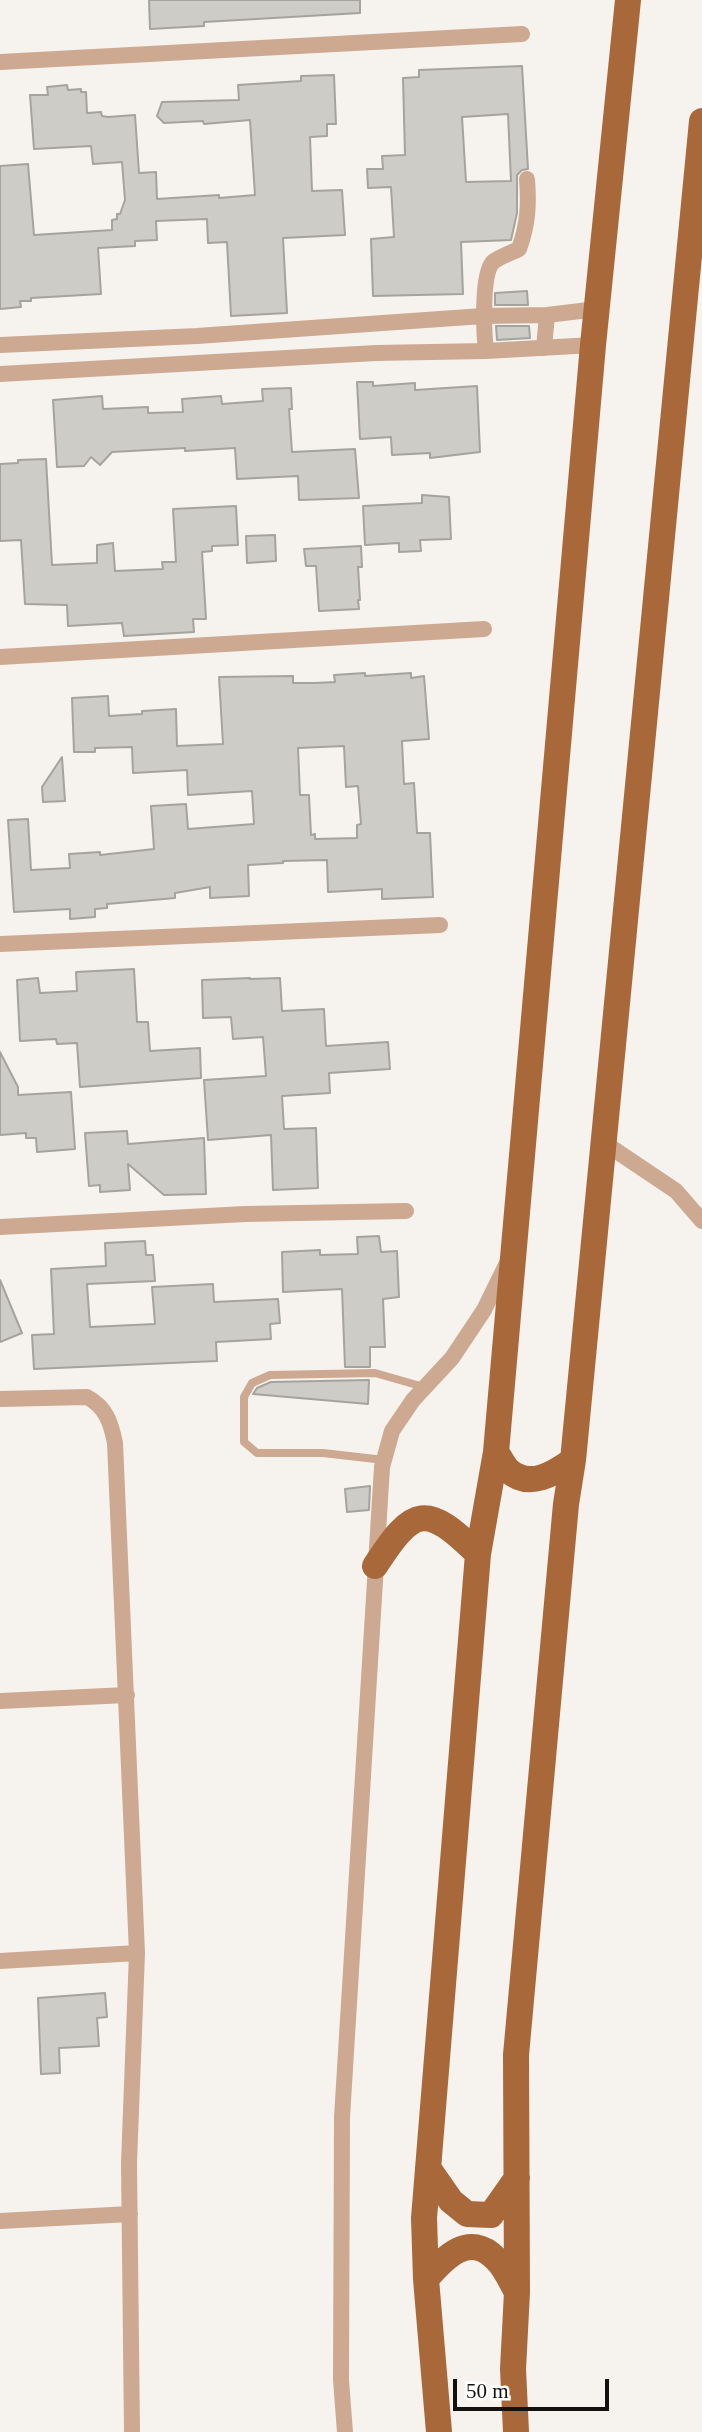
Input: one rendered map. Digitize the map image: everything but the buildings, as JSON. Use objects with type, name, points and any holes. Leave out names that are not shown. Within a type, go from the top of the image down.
[{"type":"main road","points":[[439,2432],[426,2279],[424,2218],[478,1555],[496,1452],[593,345],[628,0]]},
{"type":"main road","points":[[516,2432],[513,2369],[517,2292],[516,2055],[566,1504],[573,1460],[702,121]]},
{"type":"main road","points":[[496,1452],[509,1471],[526,1480],[543,1478],[573,1460]]},
{"type":"main road","points":[[375,1566],[405,1524],[422,1519],[438,1520],[455,1532],[478,1555]]},
{"type":"main road","points":[[428,2168],[451,2201],[467,2214],[491,2215],[517,2178]]},
{"type":"main road","points":[[426,2279],[453,2251],[468,2248],[481,2250],[496,2259],[517,2292]]},
{"type":"street","points":[[0,62],[522,34]]},
{"type":"street","points":[[486,351],[483,316],[489,269],[494,262],[519,249],[530,206],[527,179]]},
{"type":"street","points":[[0,345],[197,336],[483,316],[547,315],[597,309]]},
{"type":"street","points":[[544,348],[547,315]]},
{"type":"street","points":[[50,342],[52,371]]},
{"type":"street","points":[[0,374],[376,353],[593,345]]},
{"type":"street","points":[[0,657],[484,629]]},
{"type":"street","points":[[0,944],[440,925]]},
{"type":"street","points":[[603,1142],[676,1191],[702,1221]]},
{"type":"street","points":[[0,1227],[245,1214],[406,1211]]},
{"type":"street","points":[[345,2432],[341,2380],[342,2117],[375,1566],[384,1460],[392,1431],[413,1400],[452,1358],[484,1310],[515,1247]]},
{"type":"street","points":[[0,1399],[87,1397],[96,1401],[109,1419],[115,1443],[137,1953],[129,2163],[132,2432]]},
{"type":"street","points":[[0,1701],[127,1695]]},
{"type":"street","points":[[0,1961],[137,1953]]},
{"type":"street","points":[[0,2221],[130,2214]]},
{"type":"lane","points":[[384,1460],[323,1453],[257,1453],[244,1442],[244,1397],[252,1382],[270,1375],[375,1373],[424,1387]]}]
